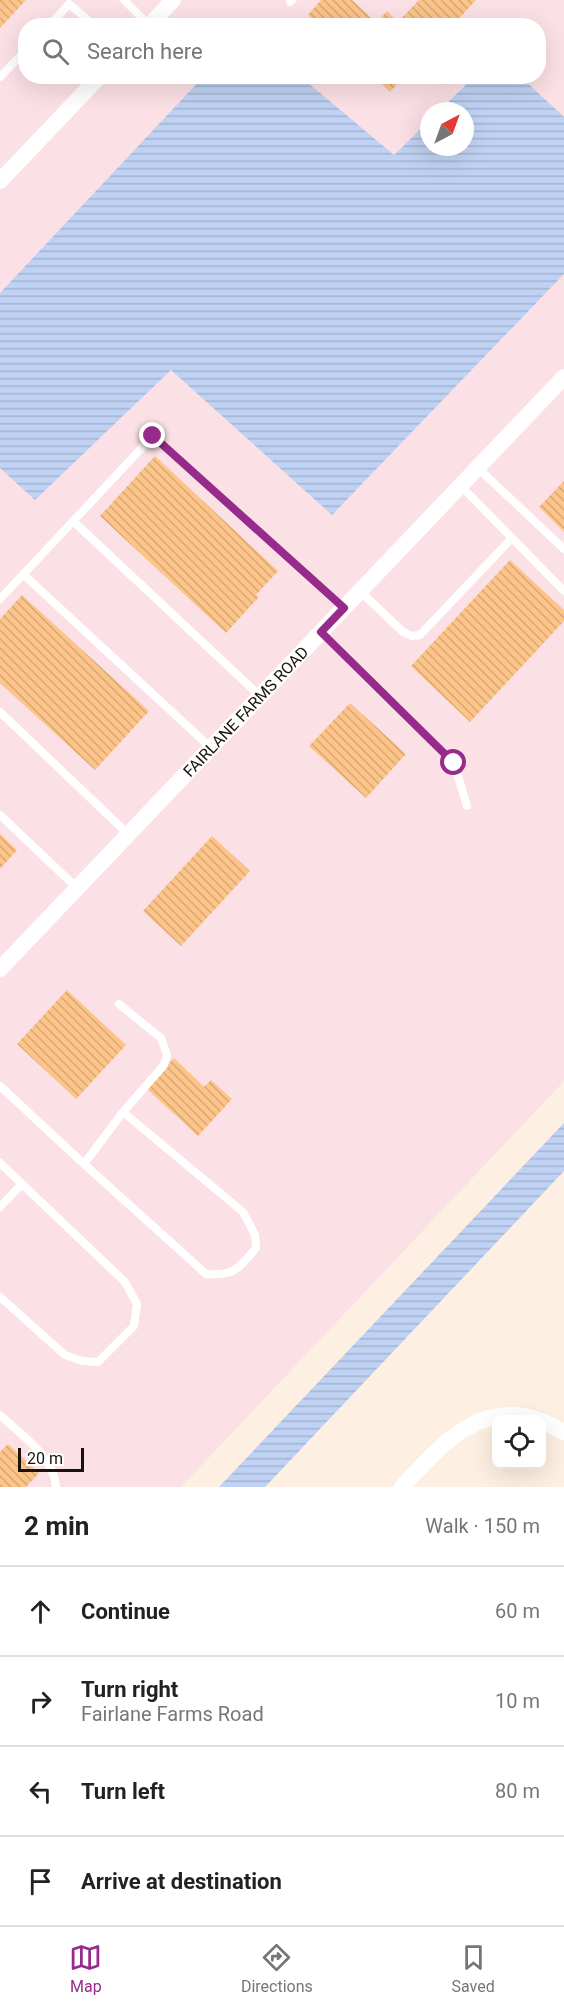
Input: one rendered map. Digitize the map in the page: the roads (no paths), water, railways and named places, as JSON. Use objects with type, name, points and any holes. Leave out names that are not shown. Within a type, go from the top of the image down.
[{"type":"street","points":[[156,18],[173,0]]},
{"type":"street","points":[[1,180],[92,84]]},
{"type":"street","name":"FAIRLANE FARMS ROAD","points":[[0,969],[564,377]]},
{"type":"street","points":[[402,1487],[442,1445],[468,1425],[492,1417]]},
{"type":"street","points":[[546,1423],[564,1432]]},
{"type":"lane","points":[[124,0],[142,18]]},
{"type":"lane","points":[[55,18],[67,2],[86,18]]},
{"type":"lane","points":[[0,76],[18,58]]},
{"type":"lane","points":[[0,599],[153,436],[344,608]]},
{"type":"lane","points":[[478,468],[564,549]]},
{"type":"lane","points":[[460,485],[564,591]]},
{"type":"lane","points":[[72,521],[260,696]]},
{"type":"lane","points":[[360,591],[403,632],[412,636],[420,635],[512,538]]},
{"type":"lane","points":[[23,574],[211,748]]},
{"type":"lane","points":[[321,632],[454,763],[467,806]]},
{"type":"lane","points":[[0,712],[128,834]]},
{"type":"lane","points":[[0,815],[77,888]]},
{"type":"lane","points":[[84,1164],[123,1112],[164,1065],[167,1055],[160,1038],[119,1004]]},
{"type":"lane","points":[[0,1086],[206,1274],[225,1275],[240,1268],[256,1248],[255,1234],[243,1212],[123,1112]]},
{"type":"lane","points":[[0,1163],[125,1282],[136,1304],[134,1326],[98,1362],[81,1361],[64,1355],[0,1297]]},
{"type":"lane","points":[[0,1207],[22,1184]]},
{"type":"lane","points":[[1,1418],[46,1459],[55,1476],[56,1487]]},
{"type":"water","points":[[196,84],[309,84],[394,155],[420,130],[420,156],[474,156],[474,102],[448,102],[467,84],[529,84],[564,117],[564,274],[332,515],[171,370],[35,500],[0,468],[0,293]]},
{"type":"water","points":[[564,1123],[564,1171],[265,1487],[219,1487]]}]
